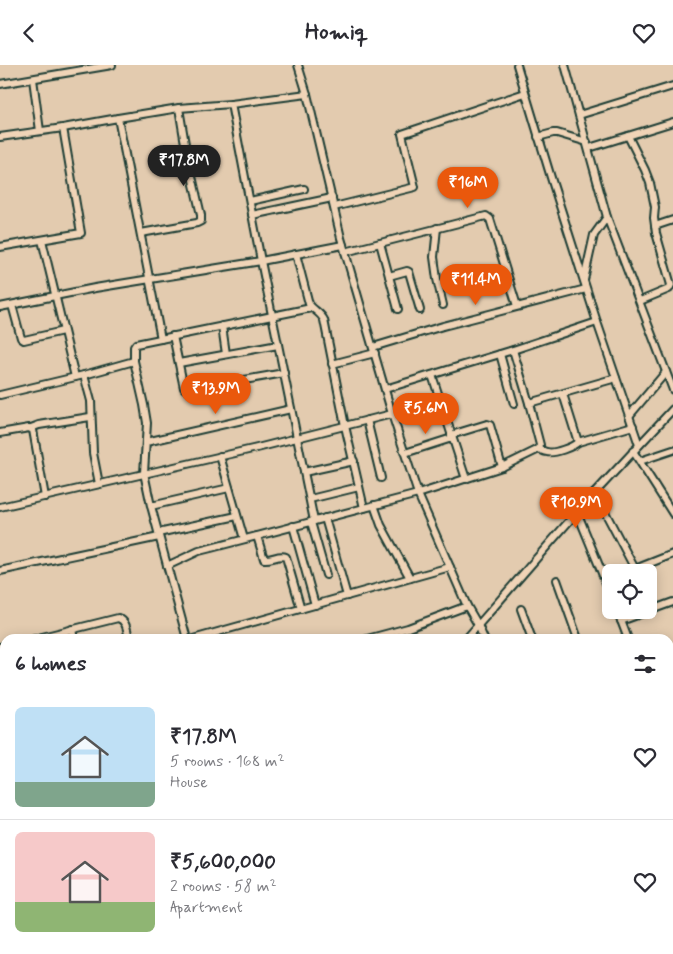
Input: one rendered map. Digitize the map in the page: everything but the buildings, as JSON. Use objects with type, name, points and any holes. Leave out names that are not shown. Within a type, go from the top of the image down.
[{"type":"street","points":[[0,85],[77,68],[112,65]]},
{"type":"street","points":[[298,65],[307,94],[343,245],[392,414],[418,494],[467,606],[482,634]]},
{"type":"street","points":[[517,65],[586,289],[639,445]]},
{"type":"street","points":[[565,65],[607,217],[673,390]]},
{"type":"street","points":[[33,79],[40,131]]},
{"type":"street","points":[[578,115],[673,86]]},
{"type":"street","points":[[334,207],[415,187],[402,134],[525,93]]},
{"type":"street","points":[[0,137],[179,109],[307,94]]},
{"type":"street","points":[[231,104],[313,521],[326,575]]},
{"type":"street","points":[[141,233],[201,221],[179,109]]},
{"type":"street","points":[[118,118],[161,339]]},
{"type":"street","points":[[538,137],[557,133],[588,145],[628,136],[673,122]]},
{"type":"street","points":[[0,247],[81,233],[63,128]]},
{"type":"street","points":[[628,136],[650,183],[655,207],[656,233],[671,285],[668,289],[640,301]]},
{"type":"street","points":[[250,201],[304,189]]},
{"type":"street","points":[[252,215],[332,198]]},
{"type":"street","points":[[345,252],[488,217],[517,306]]},
{"type":"street","points":[[584,281],[594,235],[607,217]]},
{"type":"street","points":[[655,226],[673,220]]},
{"type":"street","points":[[437,228],[434,257],[443,305]]},
{"type":"street","points":[[42,240],[75,377]]},
{"type":"street","points":[[380,243],[398,309]]},
{"type":"street","points":[[0,307],[343,245]]},
{"type":"street","points":[[296,254],[309,304],[322,317],[364,508]]},
{"type":"street","points":[[389,275],[409,272],[420,310]]},
{"type":"street","points":[[332,365],[443,326],[586,289]]},
{"type":"street","points":[[12,305],[21,337],[24,340],[63,331]]},
{"type":"street","points":[[186,634],[144,473],[147,423],[134,361],[134,345],[311,308]]},
{"type":"street","points":[[385,389],[597,322]]},
{"type":"street","points":[[222,327],[226,354]]},
{"type":"street","points":[[173,336],[184,388],[187,390],[284,373]]},
{"type":"street","points":[[178,363],[278,345]]},
{"type":"street","points":[[513,350],[529,403],[540,445],[539,449]]},
{"type":"street","points":[[500,354],[514,404]]},
{"type":"street","points":[[0,395],[134,361]]},
{"type":"street","points":[[629,415],[666,372]]},
{"type":"street","points":[[84,375],[91,401],[92,453],[99,484]]},
{"type":"street","points":[[432,375],[466,479]]},
{"type":"street","points":[[529,403],[616,378]]},
{"type":"street","points":[[563,393],[578,442]]},
{"type":"street","points":[[146,442],[291,409]]},
{"type":"street","points":[[470,634],[577,512],[673,409]]},
{"type":"street","points":[[0,507],[392,414]]},
{"type":"street","points":[[0,433],[90,417]]},
{"type":"street","points":[[367,420],[381,478]]},
{"type":"street","points":[[405,453],[487,424],[490,425],[502,467]]},
{"type":"street","points":[[539,449],[545,452],[552,452],[632,426]]},
{"type":"street","points":[[32,428],[45,497]]},
{"type":"street","points":[[167,566],[199,551],[418,494],[466,479],[502,467],[539,449]]},
{"type":"street","points":[[640,461],[673,450]]},
{"type":"street","points":[[634,451],[671,507],[673,514]]},
{"type":"street","points":[[220,456],[244,539]]},
{"type":"street","points":[[304,472],[354,461]]},
{"type":"street","points":[[310,499],[359,487]]},
{"type":"street","points":[[151,506],[229,488]]},
{"type":"street","points":[[595,493],[632,564]]},
{"type":"street","points":[[374,505],[381,525],[410,578]]},
{"type":"street","points":[[577,512],[602,566]]},
{"type":"street","points":[[0,571],[237,516]]},
{"type":"street","points":[[325,518],[347,596]]},
{"type":"street","points":[[293,526],[315,605]]},
{"type":"street","points":[[257,536],[264,559],[286,557],[301,609]]},
{"type":"street","points":[[648,564],[673,554]]},
{"type":"street","points":[[211,634],[450,567]]},
{"type":"street","points":[[557,580],[576,634]]},
{"type":"street","points":[[626,634],[621,621],[673,602]]},
{"type":"street","points":[[384,634],[467,606]]},
{"type":"street","points":[[521,609],[530,634]]},
{"type":"street","points":[[53,634],[118,618],[122,619],[127,634]]},
{"type":"street","points":[[72,629],[73,634]]}]
